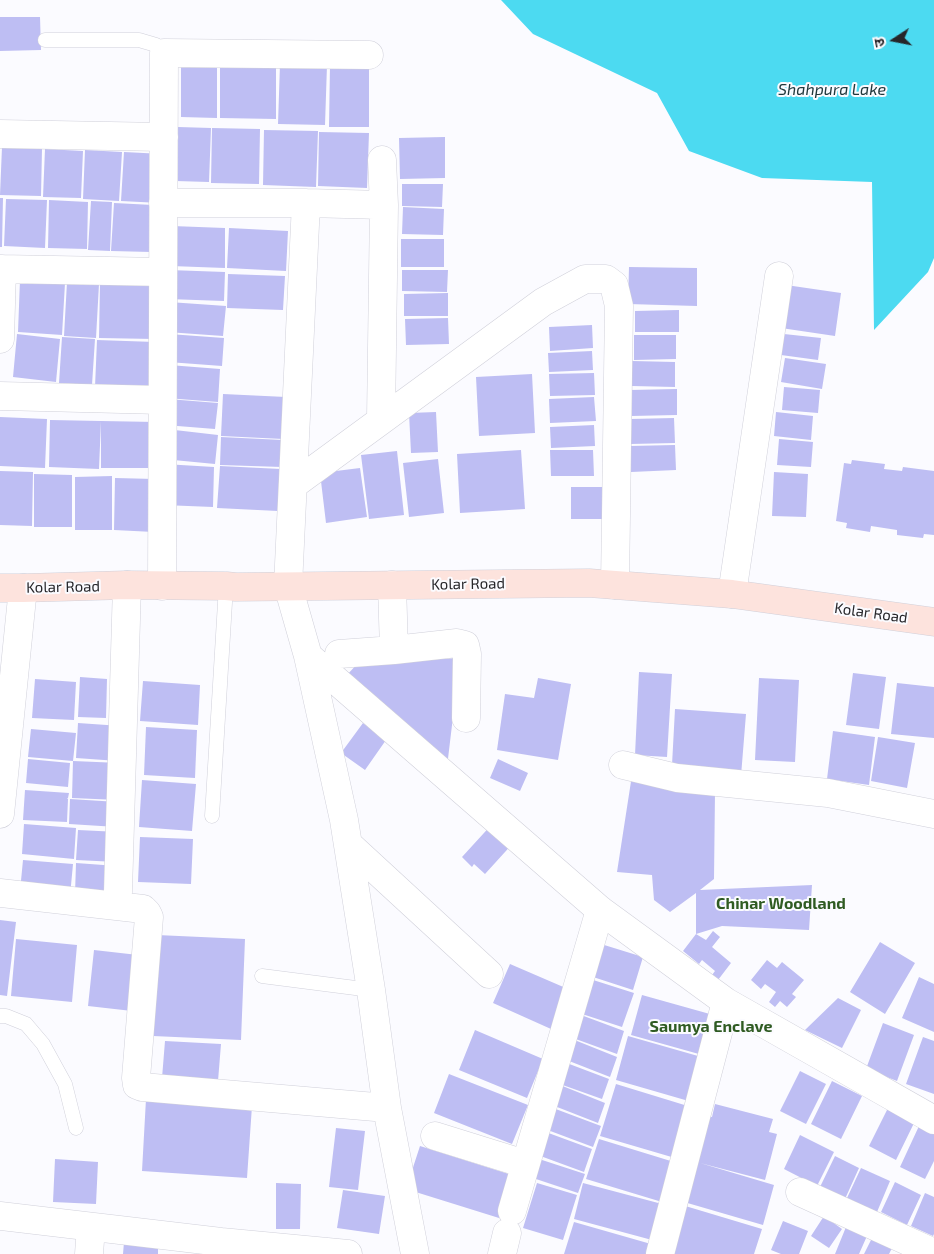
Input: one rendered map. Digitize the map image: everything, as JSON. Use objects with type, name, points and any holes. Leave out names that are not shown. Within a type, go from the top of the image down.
[{"type":"main road","name":"Kolar Road","points":[[11,588],[589,583],[732,594],[934,622]]},
{"type":"street","points":[[162,586],[164,54],[369,55]]},
{"type":"street","points":[[0,134],[164,137]]},
{"type":"street","points":[[381,419],[384,205],[382,160]]},
{"type":"street","points":[[163,204],[384,205]]},
{"type":"street","points":[[306,204],[288,586],[308,656],[344,820],[371,990],[387,1108],[415,1254]]},
{"type":"street","points":[[0,339],[1,268],[163,272]]},
{"type":"street","points":[[732,594],[779,276]]},
{"type":"street","points":[[293,485],[543,302],[585,279],[606,279],[614,285],[619,306],[615,585]]},
{"type":"street","points":[[0,396],[162,400]]},
{"type":"street","points":[[392,585],[394,650]]},
{"type":"street","points":[[118,892],[127,586]]},
{"type":"street","points":[[0,814],[11,588]]},
{"type":"street","points":[[339,654],[457,643],[466,645],[468,654],[466,718]]},
{"type":"street","points":[[308,656],[600,910],[726,1002],[934,1120]]},
{"type":"street","points":[[623,765],[677,778],[828,793],[934,814]]},
{"type":"street","points":[[348,845],[489,974]]},
{"type":"street","points":[[0,893],[143,909],[147,913],[149,917],[137,1085],[142,1087],[387,1108]]},
{"type":"street","points":[[507,1233],[525,1164],[600,910]]},
{"type":"street","points":[[660,1254],[726,1002]]},
{"type":"street","points":[[435,1136],[525,1164]]},
{"type":"street","points":[[800,1192],[934,1253]]},
{"type":"street","points":[[0,1216],[221,1242],[348,1254]]},
{"type":"street","points":[[89,1254],[91,1227]]},
{"type":"lane","points":[[45,40],[139,40],[156,45],[164,54]]},
{"type":"lane","points":[[212,816],[226,586]]},
{"type":"lane","points":[[262,976],[371,990]]},
{"type":"lane","points":[[0,1016],[6,1016],[26,1024],[43,1044],[65,1084],[76,1128]]},
{"type":"water","name":"Shahpura Lake","points":[[501,0],[934,0],[934,258],[928,272],[874,330],[872,182],[762,178],[689,151],[657,93],[533,34]]},
{"type":"building","points":[[0,17],[40,17],[41,50],[0,51]]},
{"type":"building","points":[[280,64],[327,65],[325,125],[278,124]]},
{"type":"building","points":[[181,65],[217,65],[217,118],[181,117]]},
{"type":"building","points":[[220,65],[276,65],[276,119],[220,118]]},
{"type":"building","points":[[330,65],[369,66],[369,127],[329,127]]},
{"type":"building","points":[[178,127],[211,128],[209,182],[176,181]]},
{"type":"building","points":[[212,128],[260,129],[259,184],[211,183]]},
{"type":"building","points":[[264,130],[318,131],[316,187],[263,185]]},
{"type":"building","points":[[319,132],[369,133],[367,188],[318,186]]},
{"type":"building","points":[[445,137],[445,178],[400,179],[399,138]]},
{"type":"building","points":[[2,147],[42,149],[41,196],[0,195]]},
{"type":"building","points":[[45,149],[83,151],[81,198],[43,197]]},
{"type":"building","points":[[85,150],[122,152],[119,201],[83,199]]},
{"type":"building","points":[[124,152],[163,154],[160,203],[121,201]]},
{"type":"building","points":[[402,184],[443,184],[442,207],[402,206]]},
{"type":"building","points":[[0,198],[3,198],[2,247],[0,247]]},
{"type":"building","points":[[6,199],[47,200],[45,248],[4,246]]},
{"type":"building","points":[[49,200],[88,202],[87,249],[48,248]]},
{"type":"building","points":[[91,201],[112,202],[110,251],[88,250]]},
{"type":"building","points":[[114,203],[153,205],[151,252],[111,251]]},
{"type":"building","points":[[403,207],[444,209],[443,235],[402,234]]},
{"type":"building","points":[[172,226],[225,228],[225,268],[171,266]]},
{"type":"building","points":[[229,228],[288,231],[286,271],[227,268]]},
{"type":"building","points":[[401,239],[444,239],[444,267],[401,267]]},
{"type":"building","points":[[629,267],[697,268],[697,306],[628,304]]},
{"type":"building","points":[[169,270],[225,272],[224,301],[168,299]]},
{"type":"building","points":[[402,270],[448,270],[447,292],[402,291]]},
{"type":"building","points":[[228,274],[285,276],[283,310],[227,308]]},
{"type":"building","points":[[20,280],[65,283],[62,335],[18,332]]},
{"type":"building","points":[[67,282],[99,284],[96,338],[64,336]]},
{"type":"building","points":[[100,283],[157,285],[155,339],[99,338]]},
{"type":"building","points":[[786,285],[841,293],[835,336],[781,328]]},
{"type":"building","points":[[448,293],[448,316],[404,316],[404,294]]},
{"type":"building","points":[[169,302],[226,306],[223,336],[167,332]]},
{"type":"building","points":[[679,310],[679,332],[635,332],[635,311]]},
{"type":"building","points":[[448,318],[449,344],[406,345],[405,319]]},
{"type":"building","points":[[592,325],[593,348],[550,351],[549,327]]},
{"type":"building","points":[[17,334],[60,339],[56,382],[13,377]]},
{"type":"building","points":[[169,334],[224,338],[222,366],[168,362]]},
{"type":"building","points":[[784,334],[821,338],[818,360],[781,355]]},
{"type":"building","points":[[634,335],[676,335],[676,359],[634,360]]},
{"type":"building","points":[[62,337],[95,339],[92,385],[59,383]]},
{"type":"building","points":[[97,340],[155,342],[153,389],[95,387]]},
{"type":"building","points":[[592,351],[593,370],[549,372],[548,353]]},
{"type":"building","points":[[785,358],[826,364],[822,389],[781,382]]},
{"type":"building","points":[[632,361],[675,362],[675,387],[632,386]]},
{"type":"building","points":[[169,365],[220,369],[218,402],[166,398]]},
{"type":"building","points":[[594,373],[595,395],[550,396],[549,374]]},
{"type":"building","points":[[532,374],[535,433],[479,436],[476,377]]},
{"type":"building","points":[[784,387],[820,390],[818,413],[782,410]]},
{"type":"building","points":[[677,389],[677,415],[631,416],[630,390]]},
{"type":"building","points":[[223,394],[286,397],[283,439],[221,436]]},
{"type":"building","points":[[594,397],[596,421],[550,423],[549,399]]},
{"type":"building","points":[[168,399],[218,403],[215,429],[165,425]]},
{"type":"building","points":[[436,412],[438,452],[411,453],[409,413]]},
{"type":"building","points":[[776,412],[813,416],[811,440],[774,436]]},
{"type":"building","points":[[0,417],[47,419],[45,468],[0,466]]},
{"type":"building","points":[[674,418],[675,443],[630,444],[630,419]]},
{"type":"building","points":[[50,420],[101,421],[99,469],[49,467]]},
{"type":"building","points":[[101,421],[156,422],[156,468],[101,468]]},
{"type":"building","points":[[594,425],[595,446],[551,448],[550,427]]},
{"type":"building","points":[[166,429],[218,435],[215,464],[163,459]]},
{"type":"building","points":[[221,437],[283,440],[282,467],[220,465]]},
{"type":"building","points":[[779,439],[813,442],[811,467],[777,465]]},
{"type":"building","points":[[675,445],[676,470],[631,472],[630,446]]},
{"type":"building","points":[[521,450],[525,509],[460,513],[457,454]]},
{"type":"building","points":[[550,450],[593,450],[594,476],[551,476]]},
{"type":"building","points":[[397,451],[404,515],[369,519],[361,455]]},
{"type":"building","points":[[438,459],[444,513],[409,517],[403,463]]},
{"type":"building","points":[[852,460],[885,464],[884,469],[902,471],[903,467],[934,471],[934,535],[924,534],[923,538],[897,535],[897,530],[871,526],[870,532],[846,528],[847,523],[836,521],[844,463],[851,464]]},
{"type":"building","points":[[164,464],[214,467],[213,507],[163,505]]},
{"type":"building","points":[[220,466],[281,469],[278,511],[217,508]]},
{"type":"building","points":[[360,468],[367,517],[326,523],[320,473]]},
{"type":"building","points":[[0,471],[33,472],[32,526],[0,525]]},
{"type":"building","points":[[774,472],[808,474],[806,517],[772,516]]},
{"type":"building","points":[[34,474],[72,475],[72,527],[34,527]]},
{"type":"building","points":[[112,476],[112,530],[75,530],[75,477]]},
{"type":"building","points":[[115,478],[155,479],[154,532],[114,530]]},
{"type":"building","points":[[571,487],[610,487],[610,519],[571,519]]},
{"type":"building","points":[[460,658],[447,767],[347,675],[358,663]]},
{"type":"building","points":[[639,672],[672,674],[667,757],[635,755]]},
{"type":"building","points":[[853,673],[886,677],[879,729],[846,725]]},
{"type":"building","points":[[80,677],[107,679],[106,718],[78,717]]},
{"type":"building","points":[[538,678],[571,684],[558,760],[497,750],[505,694],[534,698]]},
{"type":"building","points":[[759,678],[799,680],[795,762],[755,760]]},
{"type":"building","points":[[35,679],[76,682],[74,720],[32,718]]},
{"type":"building","points":[[143,681],[200,685],[198,725],[140,721]]},
{"type":"building","points":[[897,683],[934,687],[934,738],[891,734]]},
{"type":"building","points":[[675,709],[746,714],[741,776],[672,765]]},
{"type":"building","points":[[78,723],[121,726],[118,761],[76,758]]},
{"type":"building","points":[[363,723],[386,740],[365,770],[341,753]]},
{"type":"building","points":[[146,727],[197,730],[195,778],[144,775]]},
{"type":"building","points":[[31,729],[76,733],[73,761],[28,757]]},
{"type":"building","points":[[833,731],[875,737],[869,785],[827,779]]},
{"type":"building","points":[[878,737],[915,743],[907,788],[871,781]]},
{"type":"building","points":[[28,759],[70,763],[68,787],[26,783]]},
{"type":"building","points":[[498,759],[528,773],[520,791],[490,778]]},
{"type":"building","points":[[73,761],[120,763],[118,800],[72,798]]},
{"type":"building","points":[[632,775],[715,792],[714,879],[700,890],[812,885],[809,930],[722,926],[696,934],[696,893],[670,912],[654,900],[652,875],[617,872]]},
{"type":"building","points":[[142,780],[196,784],[192,831],[139,827]]},
{"type":"building","points":[[25,790],[69,793],[67,798],[67,822],[23,820]]},
{"type":"building","points":[[70,799],[118,802],[117,827],[69,824]]},
{"type":"building","points":[[494,822],[515,841],[485,874],[474,864],[472,867],[462,857]]},
{"type":"building","points":[[24,824],[76,828],[74,859],[22,854]]},
{"type":"building","points":[[78,830],[119,832],[117,862],[76,860]]},
{"type":"building","points":[[140,837],[193,839],[191,884],[138,882]]},
{"type":"building","points":[[23,860],[73,864],[70,896],[20,891]]},
{"type":"building","points":[[76,863],[117,866],[116,896],[75,894]]},
{"type":"building","points":[[0,920],[16,922],[7,996],[0,995]]},
{"type":"building","points":[[713,931],[720,937],[712,947],[731,963],[718,980],[712,975],[715,971],[702,960],[699,964],[683,951],[696,934],[706,940]]},
{"type":"building","points":[[157,935],[245,939],[241,1040],[153,1036]]},
{"type":"building","points":[[16,939],[77,945],[72,1002],[11,996]]},
{"type":"building","points":[[880,942],[915,963],[885,1014],[850,992]]},
{"type":"building","points":[[601,944],[643,957],[633,990],[590,976]]},
{"type":"building","points":[[94,950],[138,955],[132,1011],[88,1006]]},
{"type":"building","points":[[767,960],[777,968],[782,962],[804,980],[792,994],[796,997],[787,1007],[780,1001],[775,1007],[769,1002],[776,992],[765,984],[761,989],[751,980]]},
{"type":"building","points":[[510,964],[568,989],[551,1029],[493,1003]]},
{"type":"building","points":[[919,977],[934,984],[934,1032],[902,1018]]},
{"type":"building","points":[[590,979],[634,993],[622,1027],[579,1013]]},
{"type":"building","points":[[642,995],[717,1016],[706,1056],[631,1035]]},
{"type":"building","points":[[838,998],[861,1010],[842,1048],[805,1030]]},
{"type":"building","points":[[581,1015],[624,1031],[617,1054],[573,1038]]},
{"type":"building","points":[[883,1023],[914,1035],[897,1081],[866,1069]]},
{"type":"building","points":[[475,1030],[543,1059],[527,1098],[459,1070]]},
{"type":"building","points":[[628,1036],[705,1058],[692,1102],[616,1080]]},
{"type":"building","points":[[923,1037],[934,1041],[934,1094],[906,1084]]},
{"type":"building","points":[[572,1039],[617,1057],[610,1077],[564,1059]]},
{"type":"building","points":[[165,1041],[221,1044],[218,1081],[162,1078]]},
{"type":"building","points":[[564,1062],[609,1079],[602,1099],[557,1083]]},
{"type":"building","points":[[800,1071],[826,1084],[806,1124],[780,1111]]},
{"type":"building","points":[[449,1074],[528,1105],[512,1144],[434,1113]]},
{"type":"building","points":[[832,1081],[862,1096],[841,1139],[811,1124]]},
{"type":"building","points":[[616,1084],[691,1107],[675,1158],[600,1136]]},
{"type":"building","points":[[560,1085],[605,1103],[598,1123],[552,1105]]},
{"type":"building","points":[[146,1099],[252,1106],[247,1178],[142,1171]]},
{"type":"building","points":[[715,1104],[773,1119],[769,1132],[777,1134],[765,1180],[700,1163],[774,1185],[763,1225],[684,1202],[703,1114],[712,1117]]},
{"type":"building","points":[[889,1106],[916,1119],[896,1160],[869,1146]]},
{"type":"building","points":[[553,1108],[601,1126],[593,1147],[545,1129]]},
{"type":"building","points":[[919,1126],[934,1134],[934,1161],[925,1179],[900,1167]]},
{"type":"building","points":[[336,1128],[365,1131],[358,1190],[329,1187]]},
{"type":"building","points":[[543,1131],[592,1149],[584,1172],[535,1154]]},
{"type":"building","points":[[800,1135],[834,1152],[817,1186],[784,1169]]},
{"type":"building","points":[[599,1139],[674,1162],[662,1202],[586,1179]]},
{"type":"building","points":[[420,1146],[512,1175],[499,1218],[406,1189]]},
{"type":"building","points":[[835,1156],[859,1168],[845,1199],[820,1187]]},
{"type":"building","points":[[55,1159],[98,1162],[96,1204],[53,1202]]},
{"type":"building","points":[[539,1159],[585,1174],[578,1193],[533,1178]]},
{"type":"building","points":[[861,1168],[890,1181],[877,1212],[847,1198]]},
{"type":"building","points":[[895,1182],[921,1195],[907,1225],[881,1212]]},
{"type":"building","points":[[276,1183],[301,1184],[300,1229],[276,1229]]},
{"type":"building","points":[[537,1183],[577,1195],[563,1240],[523,1228]]},
{"type":"building","points":[[583,1183],[662,1204],[652,1240],[574,1219]]},
{"type":"building","points":[[343,1190],[385,1196],[379,1234],[337,1228]]},
{"type":"building","points":[[925,1193],[934,1197],[933,1236],[911,1226]]},
{"type":"building","points":[[682,1205],[762,1229],[754,1254],[667,1254]]},
{"type":"building","points":[[824,1216],[842,1229],[829,1248],[811,1236]]},
{"type":"building","points":[[783,1221],[808,1231],[799,1254],[781,1254],[771,1250]]},
{"type":"building","points":[[574,1222],[651,1244],[648,1254],[564,1254]]},
{"type":"building","points":[[846,1227],[867,1236],[859,1254],[835,1254]]},
{"type":"building","points":[[872,1238],[892,1248],[889,1254],[864,1254]]},
{"type":"building","points":[[124,1242],[158,1245],[158,1254],[123,1254]]},
{"type":"district","name":"Chinar Woodland","points":[[781,904]]},
{"type":"district","name":"Saumya Enclave","points":[[711,1027]]}]
